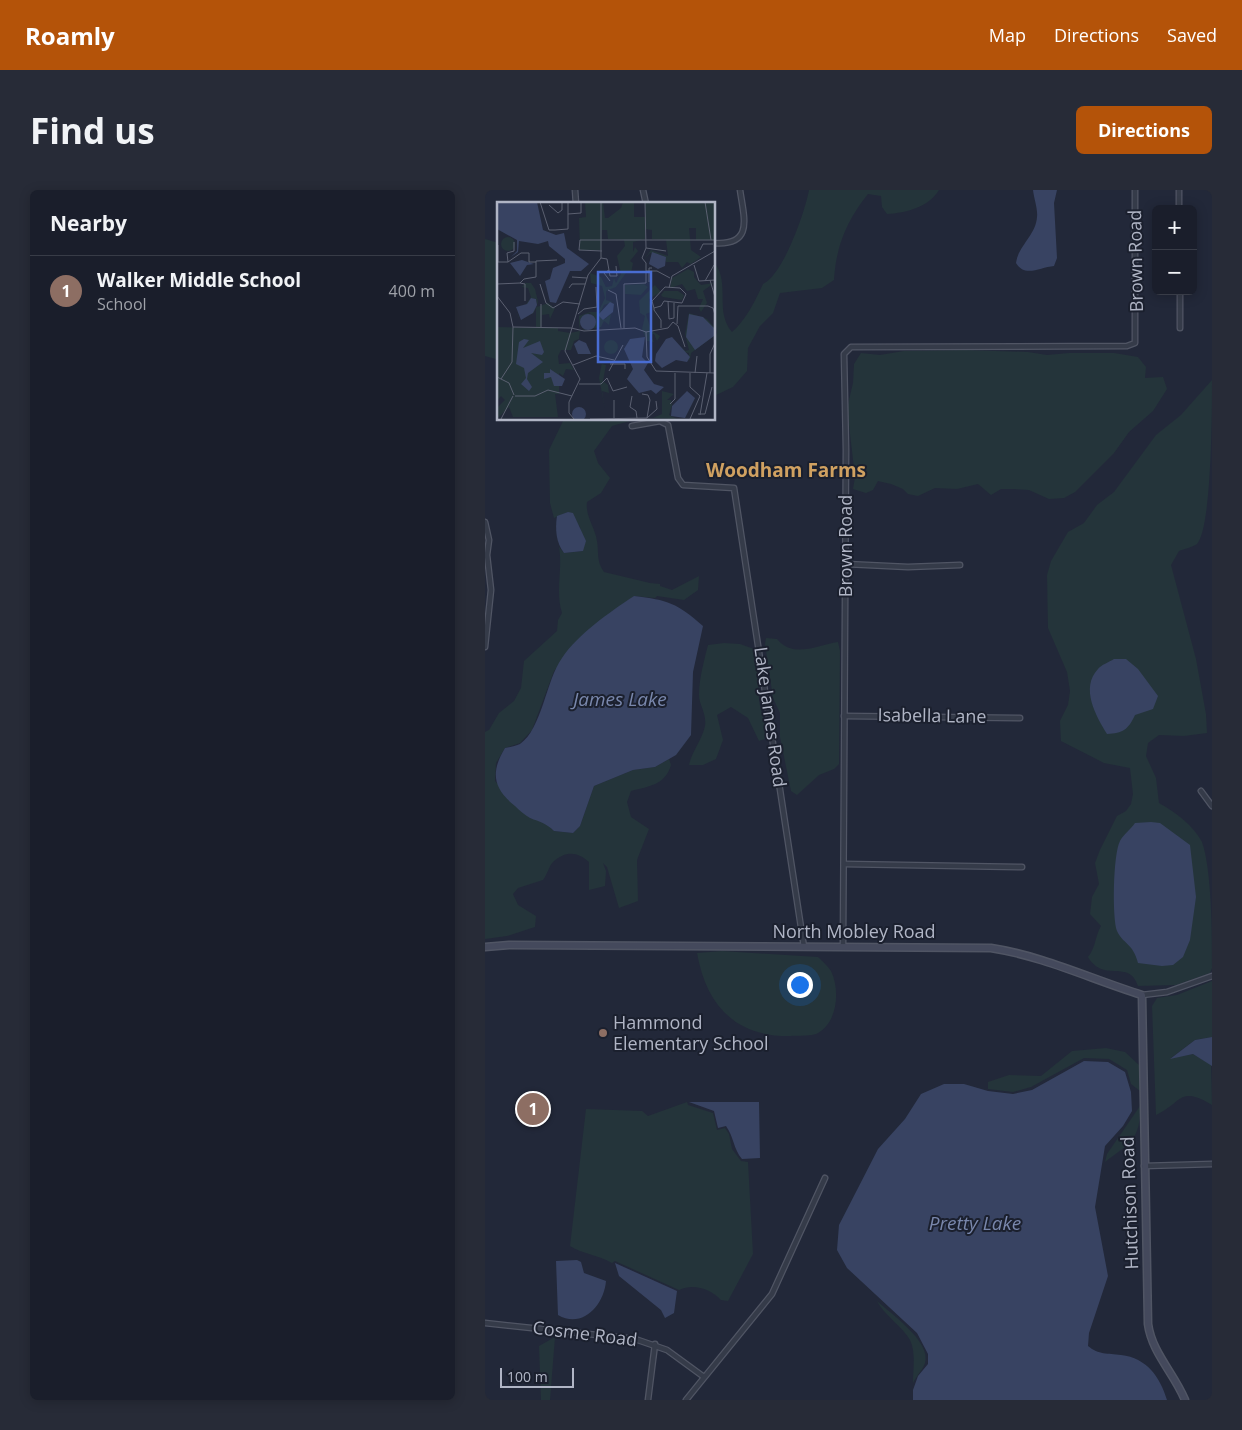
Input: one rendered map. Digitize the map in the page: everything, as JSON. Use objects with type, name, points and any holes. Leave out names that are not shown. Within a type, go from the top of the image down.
[{"type":"street","points":[[715,243],[726,244],[735,242],[743,234],[744,220],[740,190]]},
{"type":"street","name":"Brown Road","points":[[843,947],[846,564],[844,354],[851,347],[1127,346],[1135,343],[1135,190]]},
{"type":"street","points":[[1179,190],[1179,205]]},
{"type":"street","points":[[1180,295],[1180,328]]},
{"type":"street","name":"Lake James Road","points":[[632,426],[660,421],[668,425],[679,478],[683,485],[734,488],[804,947]]},
{"type":"street","points":[[485,522],[489,540],[486,556],[491,590],[485,647]]},
{"type":"street","points":[[846,564],[908,567],[960,565]]},
{"type":"street","name":"Isabella Lane","points":[[845,716],[1021,718]]},
{"type":"street","points":[[1201,791],[1212,806]]},
{"type":"street","points":[[844,864],[1023,867]]},
{"type":"street","name":"North Mobley Road","points":[[485,947],[509,944],[991,948],[1014,951],[1045,960],[1142,995],[1167,992],[1212,976]]},
{"type":"street","name":"Hutchison Road","points":[[1142,995],[1144,1166],[1150,1337],[1154,1347],[1179,1384],[1185,1400]]},
{"type":"street","points":[[1144,1166],[1212,1164]]},
{"type":"street","points":[[686,1400],[772,1294],[825,1178]]},
{"type":"street","name":"Cosme Road","points":[[485,1323],[635,1339],[655,1344],[667,1350],[704,1377]]},
{"type":"street","points":[[648,1400],[655,1344]]},
{"type":"shaded area","points":[[809,190],[939,190],[935,196],[923,205],[902,212],[887,214],[882,207],[881,196],[868,194],[854,214],[844,234],[837,256],[834,280],[822,288],[780,293],[773,313],[760,326],[748,348],[747,371],[733,387],[715,396],[715,336],[717,333],[715,320],[715,264],[721,279],[724,315],[732,332],[746,316],[763,284],[778,269],[792,242]]},
{"type":"shaded area","points":[[485,239],[497,242],[497,359],[485,356]]},
{"type":"shaded area","points":[[904,351],[1028,352],[1047,355],[1114,353],[1138,357],[1146,367],[1145,378],[1163,377],[1167,389],[1153,411],[1129,432],[1114,453],[1075,492],[1064,498],[1049,499],[1029,490],[1012,489],[1001,489],[991,495],[978,484],[957,489],[935,488],[918,496],[908,494],[903,489],[891,484],[878,481],[873,490],[866,493],[853,489],[855,477],[847,408],[853,383],[854,364],[861,353],[880,355]]},
{"type":"shaded area","points":[[1212,380],[1210,467],[1206,515],[1202,533],[1197,544],[1179,551],[1171,565],[1196,659],[1206,714],[1207,733],[1184,736],[1159,735],[1148,743],[1146,756],[1156,778],[1159,803],[1183,820],[1194,830],[1202,842],[1210,886],[1212,968],[1210,973],[1176,985],[1138,986],[1129,973],[1101,969],[1094,965],[1088,957],[1093,949],[1101,926],[1090,914],[1092,897],[1099,884],[1095,863],[1117,816],[1126,811],[1131,804],[1133,794],[1130,768],[1104,763],[1061,741],[1060,721],[1068,705],[1070,691],[1067,672],[1048,628],[1047,575],[1051,561],[1068,532],[1084,523],[1097,505],[1114,492],[1156,435],[1181,415]]},
{"type":"shaded area","points":[[564,420],[633,420],[612,426],[594,451],[598,463],[610,478],[601,493],[587,502],[587,512],[597,541],[601,568],[604,572],[660,584],[660,586],[672,590],[699,576],[698,590],[684,600],[657,596],[655,598],[634,596],[598,624],[554,671],[532,730],[520,743],[505,748],[496,763],[495,781],[530,818],[544,821],[554,831],[573,833],[580,826],[594,786],[633,770],[655,767],[669,759],[671,765],[665,777],[656,784],[631,791],[627,802],[631,817],[649,829],[637,860],[638,901],[619,908],[607,867],[603,863],[606,871],[605,886],[589,890],[589,862],[576,854],[567,854],[553,862],[543,880],[518,888],[513,894],[518,905],[536,916],[535,927],[507,936],[485,939],[485,732],[489,730],[499,713],[514,701],[521,688],[524,661],[557,631],[558,620],[562,613],[559,596],[559,547],[564,553],[583,551],[580,527],[568,512],[554,518],[550,503],[549,450]]},
{"type":"shaded area","points":[[766,638],[777,639],[783,645],[798,650],[838,642],[840,651],[839,764],[834,769],[819,775],[797,795],[791,791],[780,737],[780,713],[773,698],[765,644]]},
{"type":"shaded area","points":[[740,644],[757,650],[759,699],[768,738],[759,741],[748,718],[731,707],[717,715],[723,740],[716,759],[703,765],[689,765],[705,726],[705,718],[699,699],[699,689],[708,645]]},
{"type":"shaded area","points":[[722,951],[818,957],[831,971],[836,987],[835,1005],[830,1021],[818,1033],[788,1036],[769,1035],[738,1023],[726,1014],[707,987],[697,953]]},
{"type":"shaded area","points":[[1212,981],[1212,1037],[1195,1040],[1171,1058],[1193,1054],[1211,1064],[1212,1105],[1193,1096],[1187,1096],[1156,1115],[1152,1006],[1157,998],[1177,995]]},
{"type":"shaded area","points":[[1106,1048],[1125,1052],[1139,1065],[1140,1091],[1131,1084],[1127,1070],[1109,1059],[1084,1058],[1031,1087],[1013,1092],[988,1089],[988,1082],[1009,1075],[1041,1076],[1072,1051]]},
{"type":"shaded area","points":[[687,1102],[688,1105],[713,1113],[717,1130],[725,1128],[729,1134],[732,1149],[741,1161],[748,1162],[753,1254],[728,1301],[721,1300],[702,1288],[690,1287],[679,1290],[615,1261],[612,1263],[570,1246],[586,1109],[642,1111],[648,1116]]},
{"type":"shaded area","points":[[1140,1106],[1140,1117],[1136,1133],[1127,1145],[1105,1162],[1107,1154]]},
{"type":"shaded area","points":[[877,1301],[909,1329],[922,1346],[925,1363],[913,1383],[914,1355],[910,1340]]},
{"type":"shaded area","points":[[555,1337],[550,1400],[541,1400],[539,1346]]},
{"type":"water","points":[[1033,190],[1057,190],[1054,203],[1057,258],[1054,266],[1028,271],[1016,263],[1020,251],[1036,223],[1037,211]]},
{"type":"water","points":[[568,512],[573,513],[586,541],[583,551],[564,553],[559,545],[556,531],[557,516]]},
{"type":"water","name":"James Lake","points":[[634,596],[664,601],[679,607],[703,626],[693,672],[691,735],[676,755],[655,767],[633,770],[594,786],[580,826],[573,833],[554,831],[546,824],[528,817],[507,799],[498,786],[496,779],[497,764],[505,748],[520,744],[534,727],[557,667],[569,649],[595,624]]},
{"type":"water","points":[[1114,659],[1126,659],[1138,669],[1158,696],[1153,709],[1135,715],[1124,730],[1107,734],[1095,711],[1090,693],[1090,685],[1099,668]]},
{"type":"water","points":[[1135,823],[1160,823],[1190,845],[1196,897],[1190,940],[1183,957],[1173,965],[1162,966],[1138,963],[1131,948],[1119,935],[1115,924],[1115,872],[1120,841]]},
{"type":"water","points":[[1212,1037],[1212,1066],[1193,1054],[1170,1059],[1195,1040]]},
{"type":"water","name":"Pretty Lake","points":[[1084,1061],[1108,1062],[1125,1072],[1131,1092],[1132,1111],[1123,1126],[1105,1146],[1095,1207],[1108,1276],[1089,1333],[1088,1346],[1107,1354],[1130,1357],[1145,1364],[1161,1384],[1167,1400],[913,1400],[913,1390],[918,1376],[928,1364],[928,1354],[917,1333],[847,1268],[837,1250],[839,1225],[878,1149],[905,1119],[921,1094],[944,1084],[964,1084],[988,1091],[1013,1094],[1032,1090]]},
{"type":"water","points":[[689,1102],[759,1102],[760,1158],[742,1159],[726,1126],[718,1128],[714,1111]]},
{"type":"water","points":[[577,1260],[581,1262],[584,1273],[606,1281],[601,1299],[590,1313],[583,1317],[567,1319],[558,1315],[556,1261]]},
{"type":"water","points":[[615,1263],[677,1291],[674,1313],[665,1318],[661,1310],[619,1276]]},
{"type":"place","name":"Hammond Elementary School","points":[[603,1033]]},
{"type":"place","name":"Walker Middle School","points":[[533,1109]]},
{"type":"district","name":"Woodham Farms","points":[[786,470]]}]
